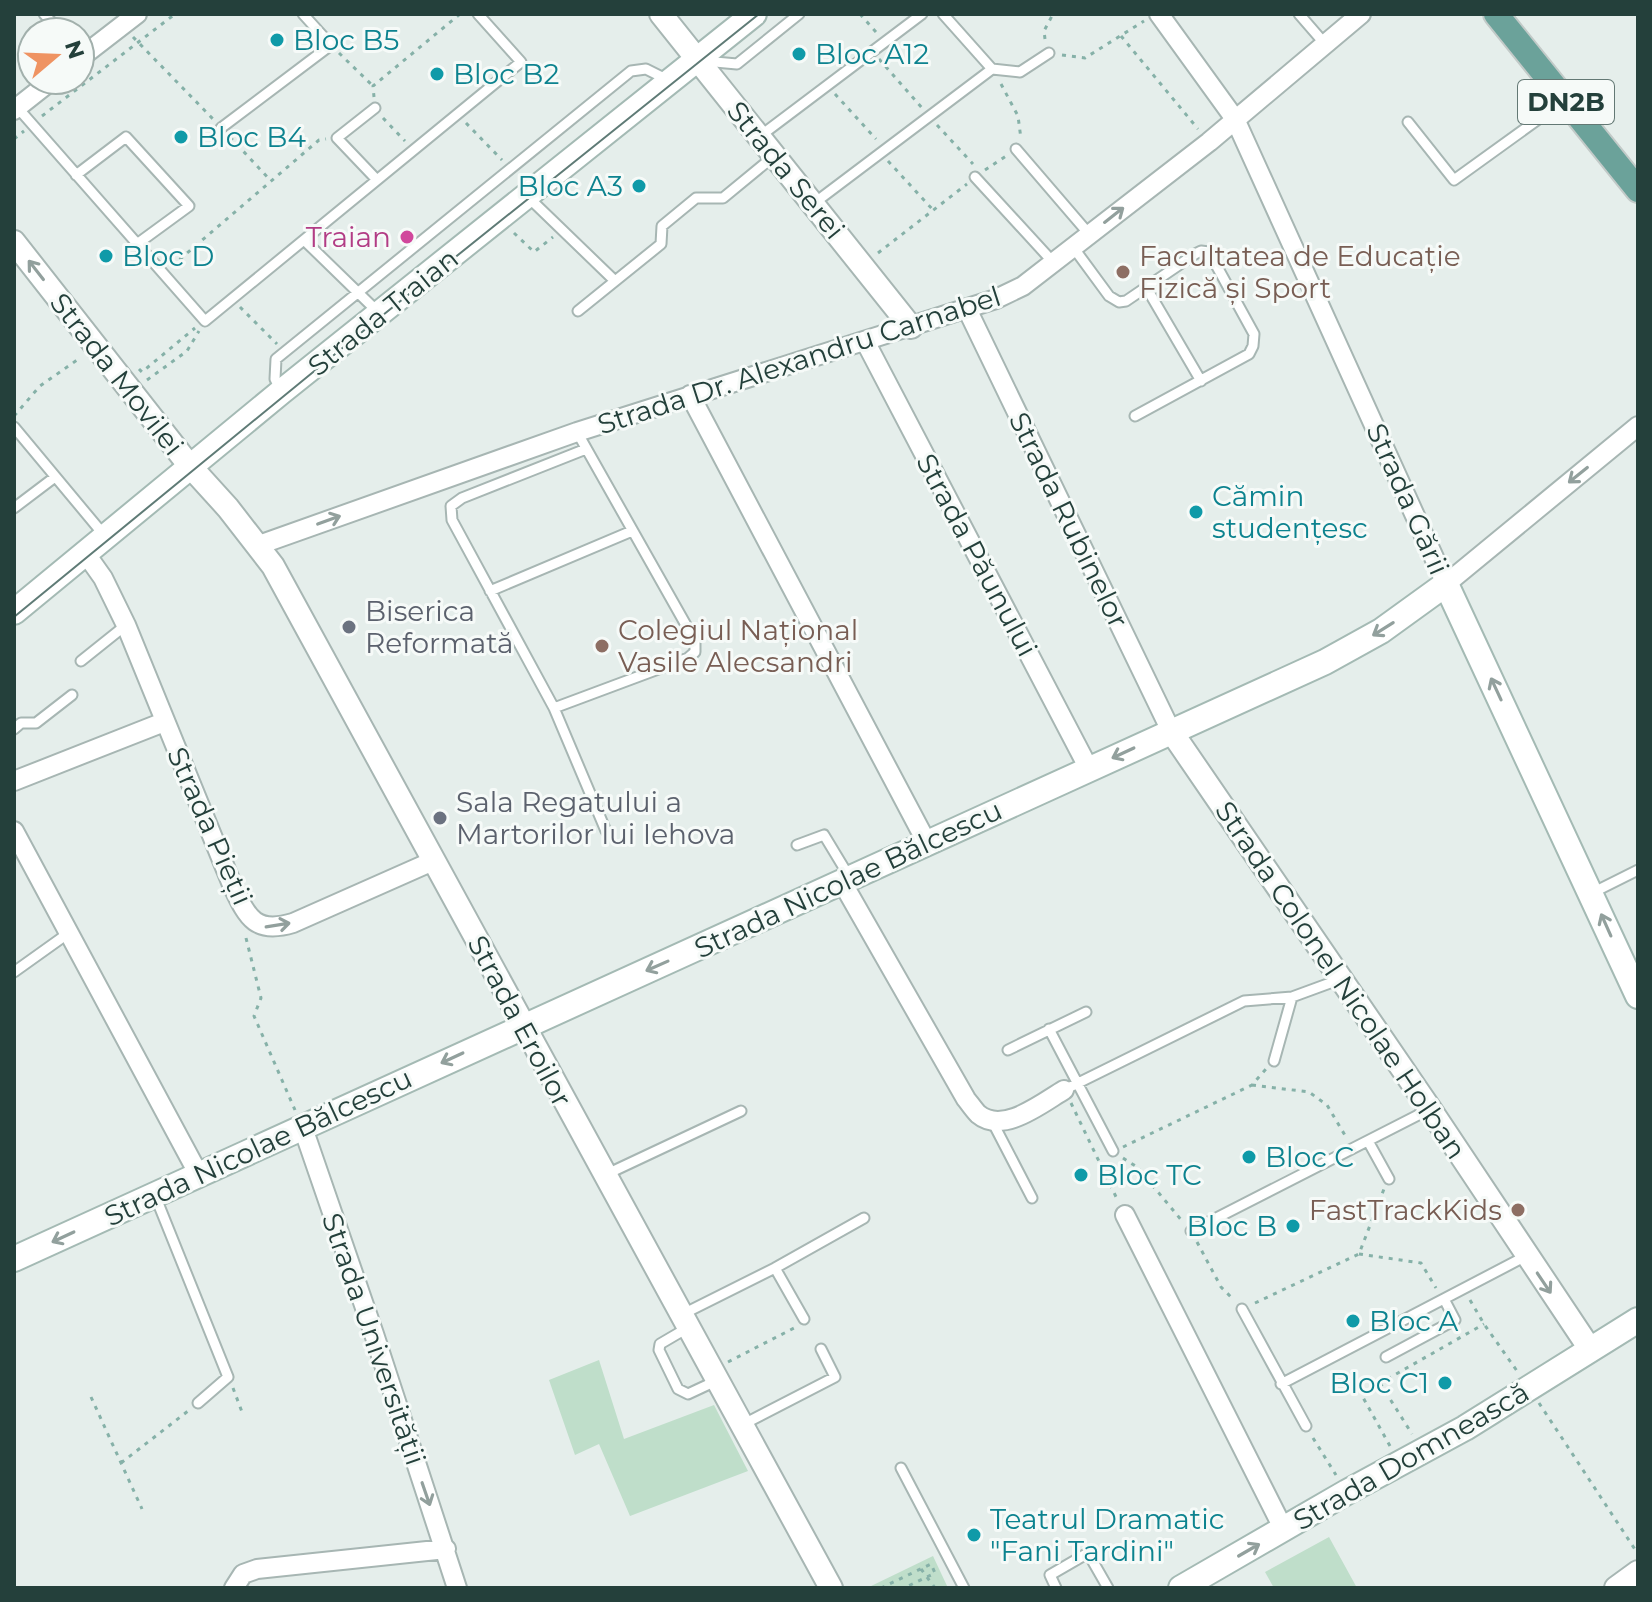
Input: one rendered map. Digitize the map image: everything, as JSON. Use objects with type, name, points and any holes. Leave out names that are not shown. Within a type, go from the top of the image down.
[{"type":"main road","name":"Strada Traian","points":[[14,612],[281,392],[754,14]]},
{"type":"main road","name":"DN2B","points":[[1496,14],[1638,190]]},
{"type":"main road","name":"Strada Nicolae Bălcescu","points":[[14,1259],[1350,648],[1401,618],[1446,584]]},
{"type":"main road","name":"Strada Gării","points":[[1446,584],[1638,996]]},
{"type":"main road","name":"Strada Domnească","points":[[1181,1588],[1423,1452],[1638,1320]]},
{"type":"street","points":[[96,44],[137,14]]},
{"type":"street","name":"Strada Serei","points":[[661,14],[911,327]]},
{"type":"street","name":"Strada Gării","points":[[1156,14],[1235,119],[1446,584]]},
{"type":"street","name":"Strada Dr. Alexandru Carnabel","points":[[256,546],[577,432],[996,299],[1023,286],[1209,142],[1361,14]]},
{"type":"street","name":"Strada Movilei","points":[[14,242],[191,468]]},
{"type":"street","name":"Strada Rubinelor","points":[[967,309],[1171,731]]},
{"type":"street","name":"Strada Păunului","points":[[865,341],[1089,769]]},
{"type":"street","points":[[690,395],[927,843]]},
{"type":"street","name":"Strada Nicolae Bălcescu","points":[[1446,584],[1638,426]]},
{"type":"street","name":"Strada Eroilor","points":[[191,468],[228,508],[273,566],[831,1588]]},
{"type":"street","name":"Strada Pieții","points":[[86,554],[103,578],[126,625],[223,865],[248,914],[263,927],[280,927],[433,861]]},
{"type":"street","points":[[14,781],[164,722]]},
{"type":"street","name":"Strada Colonel Nicolae Holban","points":[[1171,731],[1590,1349]]},
{"type":"street","points":[[14,831],[199,1175]]},
{"type":"street","points":[[846,880],[966,1099],[979,1115],[992,1121],[1009,1120],[1072,1087]]},
{"type":"street","name":"Strada Universității","points":[[303,1128],[457,1588]]},
{"type":"street","points":[[1125,1215],[1284,1530]]},
{"type":"street","points":[[234,1588],[243,1574],[257,1569],[446,1549]]},
{"type":"street","points":[[1616,1588],[1638,1572]]},
{"type":"lane","points":[[221,128],[331,45],[303,14]]},
{"type":"lane","points":[[15,108],[205,321],[521,62],[478,14]]},
{"type":"lane","points":[[697,60],[737,64],[799,14]]},
{"type":"lane","points":[[759,137],[922,14]]},
{"type":"lane","points":[[943,14],[992,69],[1020,72],[1049,53]]},
{"type":"lane","points":[[1299,14],[1325,44]]},
{"type":"lane","points":[[281,392],[275,379],[276,359],[631,71],[646,69],[670,81]]},
{"type":"lane","points":[[813,204],[992,69]]},
{"type":"lane","points":[[1408,122],[1454,180],[1565,100]]},
{"type":"lane","points":[[375,108],[337,138],[377,180]]},
{"type":"lane","points":[[76,175],[126,137],[189,206],[137,244]]},
{"type":"lane","points":[[1016,149],[1089,234]]},
{"type":"lane","points":[[578,311],[661,244],[662,226],[696,198],[723,198],[774,156]]},
{"type":"lane","points":[[978,175],[1053,262]]},
{"type":"lane","points":[[527,196],[615,281]]},
{"type":"lane","points":[[304,240],[380,314]]},
{"type":"lane","points":[[1073,247],[1114,300],[1126,301],[1195,254],[1209,252],[1254,334],[1249,354],[1135,416]]},
{"type":"lane","points":[[1146,287],[1201,381]]},
{"type":"lane","points":[[14,427],[106,538]]},
{"type":"lane","points":[[554,708],[688,658],[695,652],[695,641],[577,432]]},
{"type":"lane","points":[[586,449],[462,498],[451,506],[452,520],[554,708],[606,831]]},
{"type":"lane","points":[[14,508],[55,477]]},
{"type":"lane","points":[[490,591],[632,531]]},
{"type":"lane","points":[[81,661],[126,625]]},
{"type":"lane","points":[[14,729],[21,723],[36,723],[72,695]]},
{"type":"lane","points":[[797,845],[824,835],[846,880]]},
{"type":"lane","points":[[1592,893],[1638,870]]},
{"type":"lane","points":[[14,972],[70,932]]},
{"type":"lane","points":[[1072,1087],[1244,1001],[1292,997],[1341,979]]},
{"type":"lane","points":[[1274,1061],[1292,997]]},
{"type":"lane","points":[[1008,1050],[1086,1012]]},
{"type":"lane","points":[[1049,1029],[1072,1087],[1113,1151]]},
{"type":"lane","points":[[1191,1231],[1430,1109]]},
{"type":"lane","points":[[604,1175],[741,1111]]},
{"type":"lane","points":[[992,1121],[1032,1198]]},
{"type":"lane","points":[[1368,1141],[1389,1179]]},
{"type":"lane","points":[[155,1195],[228,1377],[198,1403]]},
{"type":"lane","points":[[715,1375],[688,1394],[678,1389],[659,1350],[660,1344],[685,1321],[864,1218]]},
{"type":"lane","points":[[1281,1384],[1526,1256]]},
{"type":"lane","points":[[775,1268],[804,1319]]},
{"type":"lane","points":[[1386,1357],[1455,1320],[1444,1299]]},
{"type":"lane","points":[[1242,1309],[1306,1426]]},
{"type":"lane","points":[[742,1425],[835,1377],[821,1349]]},
{"type":"lane","points":[[901,1468],[964,1588]]},
{"type":"lane","points":[[1056,1588],[1050,1575],[1088,1553],[1108,1588]]},
{"type":"path","points":[[14,139],[175,14]]},
{"type":"path","points":[[373,86],[460,14]]},
{"type":"path","points":[[860,14],[885,41]]},
{"type":"path","points":[[1053,14],[1044,31],[1049,53],[1085,58],[1156,14]]},
{"type":"path","points":[[122,26],[271,181]]},
{"type":"path","points":[[1121,36],[1209,142]]},
{"type":"path","points":[[331,45],[373,86],[375,108],[413,150]]},
{"type":"path","points":[[872,52],[978,175]]},
{"type":"path","points":[[827,86],[934,211]]},
{"type":"path","points":[[458,114],[510,169]]},
{"type":"path","points":[[163,274],[319,140],[337,138]]},
{"type":"path","points":[[499,219],[534,252],[562,230]]},
{"type":"path","points":[[232,298],[285,353]]},
{"type":"path","points":[[142,372],[205,321]]},
{"type":"path","points":[[131,392],[187,351],[205,321]]},
{"type":"path","points":[[14,416],[40,386],[96,346]]},
{"type":"path","points":[[248,914],[246,944],[261,998],[254,1016],[303,1128]]},
{"type":"path","points":[[1098,1159],[1252,1085],[1274,1061]]},
{"type":"path","points":[[1252,1085],[1309,1092],[1327,1105],[1353,1148]]},
{"type":"path","points":[[1072,1087],[1098,1159],[1125,1215]]},
{"type":"path","points":[[1113,1151],[1137,1167],[1191,1231],[1221,1287],[1242,1309],[1359,1254],[1421,1263],[1444,1299]]},
{"type":"path","points":[[1359,1254],[1389,1179]]},
{"type":"path","points":[[1464,1289],[1484,1324],[1638,1554]]},
{"type":"path","points":[[715,1375],[792,1331],[804,1319]]},
{"type":"path","points":[[1401,1464],[1361,1394],[1484,1324]]},
{"type":"path","points":[[228,1377],[242,1412]]},
{"type":"path","points":[[1380,1383],[1423,1452]]},
{"type":"path","points":[[91,1397],[142,1509]]},
{"type":"path","points":[[121,1463],[198,1403]]},
{"type":"path","points":[[1306,1426],[1347,1492]]},
{"type":"path","points":[[881,1588],[895,1581],[931,1564],[935,1573],[902,1588],[895,1581]]},
{"type":"path","points":[[921,1569],[935,1588]]},
{"type":"green space","points":[[599,1360],[624,1439],[714,1405],[748,1471],[630,1516],[599,1444],[575,1455],[549,1380]]},
{"type":"green space","points":[[1329,1537],[1357,1588],[1274,1588],[1265,1572]]},
{"type":"green space","points":[[933,1556],[948,1588],[867,1588]]},
{"type":"tram line","points":[[14,617],[373,323],[759,14]]},
{"type":"place","name":"Bloc B5","points":[[277,40]]},
{"type":"place","name":"Bloc A12","points":[[799,54]]},
{"type":"place","name":"Bloc B2","points":[[437,74]]},
{"type":"place","name":"Bloc B4","points":[[181,137]]},
{"type":"place","name":"Bloc A3","points":[[639,186]]},
{"type":"place","name":"Traian","points":[[407,237]]},
{"type":"place","name":"Bloc D","points":[[106,256]]},
{"type":"place","name":"Facultatea de Educație Fizică și Sport","points":[[1123,272]]},
{"type":"place","name":"Cămin studențesc","points":[[1196,512]]},
{"type":"place","name":"Biserica Reformată","points":[[349,627]]},
{"type":"place","name":"Colegiul Național Vasile Alecsandri","points":[[602,646]]},
{"type":"place","name":"Sala Regatului a Martorilor lui Iehova","points":[[440,818]]},
{"type":"place","name":"Bloc C","points":[[1249,1157]]},
{"type":"place","name":"Bloc TC","points":[[1081,1175]]},
{"type":"place","name":"FastTrackKids","points":[[1518,1210]]},
{"type":"place","name":"Bloc B","points":[[1293,1226]]},
{"type":"place","name":"Bloc A","points":[[1353,1321]]},
{"type":"place","name":"Bloc C1","points":[[1445,1383]]},
{"type":"place","name":"Teatrul Dramatic \"Fani Tardini\"","points":[[974,1535]]}]
